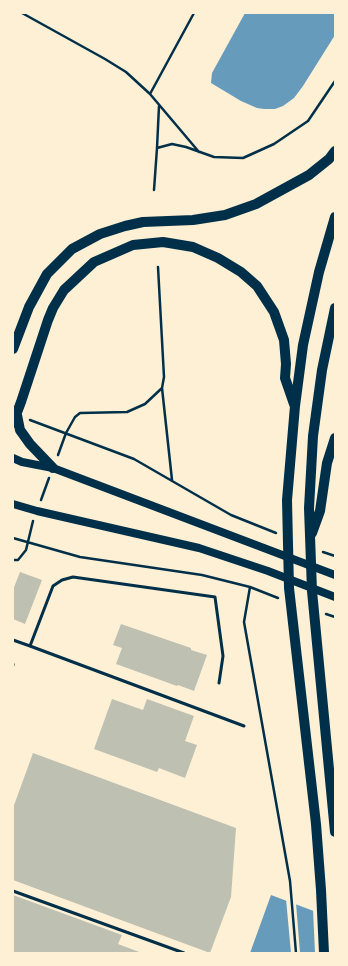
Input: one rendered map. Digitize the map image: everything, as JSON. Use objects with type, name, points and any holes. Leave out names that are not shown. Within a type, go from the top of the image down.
[{"type":"main road","points":[[13,349],[29,307],[47,274],[72,249],[100,234],[125,226],[143,222],[193,220],[225,215],[256,204],[309,175],[329,159],[335,152]]},
{"type":"main road","points":[[324,953],[322,890],[316,824],[289,588],[287,500],[295,406],[303,345],[319,272],[335,217]]},
{"type":"main road","points":[[53,468],[30,444],[20,430],[15,419],[48,320],[64,290],[94,262],[134,245],[163,242],[193,247],[218,258],[241,272],[257,286],[274,312],[284,340],[286,364],[285,378],[295,406]]},
{"type":"main road","points":[[335,308],[322,370],[313,436],[310,508],[312,591],[335,832]]},
{"type":"main road","points":[[310,539],[320,511],[327,463],[335,438]]},
{"type":"main road","points":[[13,458],[22,462],[53,468],[335,575]]},
{"type":"main road","points":[[13,504],[37,512],[199,548],[268,571],[335,597]]},
{"type":"lane","points":[[30,646],[53,586],[62,580],[73,577],[215,597],[223,656],[219,683]]},
{"type":"lane","points":[[13,640],[244,726]]},
{"type":"lane","points":[[13,891],[184,953]]},
{"type":"path","points":[[22,13],[126,72],[150,94],[199,152]]},
{"type":"path","points":[[150,94],[194,13]]},
{"type":"path","points":[[157,148],[172,144],[186,147],[214,157],[243,158],[274,144],[308,121],[335,81]]},
{"type":"path","points":[[154,190],[159,105]]},
{"type":"path","points":[[158,267],[164,377],[162,388],[172,480]]},
{"type":"path","points":[[13,560],[18,560],[26,550],[32,524],[66,433],[75,417],[80,413],[127,412],[145,404],[162,388]]},
{"type":"path","points":[[15,419],[66,433],[134,459],[231,515],[279,534]]},
{"type":"path","points":[[13,538],[80,556],[202,575],[250,587],[280,599]]},
{"type":"path","points":[[321,551],[335,556]]},
{"type":"path","points":[[250,587],[244,622],[289,874],[296,953]]},
{"type":"path","points":[[321,613],[335,617]]},
{"type":"water","points":[[245,13],[335,13],[335,35],[294,98],[283,106],[275,109],[257,108],[241,101],[211,83],[212,73]]},
{"type":"water","points":[[271,895],[335,919],[335,953],[250,953]]},
{"type":"pier","points":[[286,899],[296,903],[300,953],[291,953]]},
{"type":"pier","points":[[313,909],[335,917],[335,953],[315,953]]},
{"type":"building","points":[[20,572],[42,580],[25,624],[13,619],[13,590]]},
{"type":"building","points":[[121,624],[207,655],[194,691],[116,664],[122,648],[113,645]]},
{"type":"building","points":[[112,699],[143,710],[147,699],[194,716],[185,741],[197,745],[185,778],[159,768],[157,772],[94,749]]},
{"type":"building","points":[[33,753],[236,828],[231,897],[210,953],[13,880],[13,808]]},
{"type":"building","points":[[13,895],[122,935],[118,944],[142,953],[13,953]]}]
